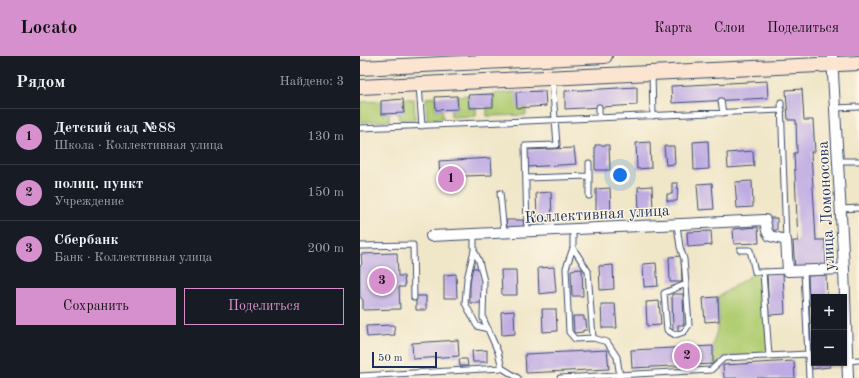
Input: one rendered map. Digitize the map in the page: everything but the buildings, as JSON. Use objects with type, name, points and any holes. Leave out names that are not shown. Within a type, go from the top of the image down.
[{"type":"main road","points":[[360,68],[605,56]]},
{"type":"main road","points":[[360,87],[652,73],[832,60],[859,63]]},
{"type":"street","name":"улица Ломоносова","points":[[832,60],[846,330]]},
{"type":"street","name":"Коллективная улица","points":[[431,236],[765,220],[767,231],[770,236],[786,240]]},
{"type":"street","points":[[786,240],[788,271],[844,269]]},
{"type":"street","name":"улица Ломоносова","points":[[847,361],[848,378]]},
{"type":"lane","points":[[652,73],[653,116]]},
{"type":"lane","points":[[527,231],[525,146],[557,145],[552,78]]},
{"type":"lane","points":[[419,84],[422,126]]},
{"type":"lane","points":[[721,101],[723,113]]},
{"type":"lane","points":[[781,102],[786,240]]},
{"type":"lane","points":[[599,107],[599,118]]},
{"type":"lane","points":[[835,108],[859,107]]},
{"type":"lane","points":[[360,128],[782,110]]},
{"type":"lane","points":[[838,161],[859,161]]},
{"type":"lane","points":[[589,163],[589,196]]},
{"type":"lane","points":[[526,178],[589,176]]},
{"type":"lane","points":[[500,193],[504,232]]},
{"type":"lane","points":[[840,209],[859,208]]},
{"type":"lane","points":[[677,225],[680,247],[684,259],[690,325],[684,332],[675,335],[667,330],[664,293],[686,284]]},
{"type":"lane","points":[[573,229],[573,248],[566,268],[569,332],[575,339],[593,338],[607,342],[617,357],[620,377]]},
{"type":"lane","points":[[474,234],[474,250],[467,279],[465,303],[476,326],[488,329]]},
{"type":"lane","points":[[360,246],[413,245],[414,298]]},
{"type":"lane","points":[[573,248],[588,271],[593,338]]},
{"type":"lane","points":[[474,250],[484,282],[484,318],[498,352],[502,368]]},
{"type":"lane","points":[[740,250],[750,250],[755,272],[788,271]]},
{"type":"lane","points":[[804,271],[809,378]]},
{"type":"lane","points":[[763,272],[769,356]]},
{"type":"lane","points":[[560,378],[620,377],[711,370],[724,358],[808,354]]},
{"type":"lane","points":[[847,361],[859,360]]},
{"type":"lane","points":[[360,376],[502,368],[518,378]]},
{"type":"green space","points":[[516,92],[526,107],[526,115],[487,116],[487,107],[493,107],[493,94]]},
{"type":"green space","points":[[468,95],[469,108],[476,108],[476,116],[451,117],[451,109],[458,109],[457,96]]},
{"type":"green space","points":[[435,97],[436,110],[442,109],[443,118],[427,119],[426,98]]},
{"type":"green space","points":[[403,99],[414,99],[415,119],[399,120],[398,113],[404,112]]},
{"type":"green space","points":[[381,101],[382,114],[389,113],[389,121],[360,122],[360,102]]},
{"type":"green space","points":[[766,267],[766,271],[762,271],[768,355],[723,357],[711,369],[713,364],[713,346],[719,321],[718,297],[762,268]]},
{"type":"place","name":"Детский сад №88","points":[[451,179]]},
{"type":"place","name":"Сбербанк","points":[[382,281]]},
{"type":"place","name":"полиц. пункт","points":[[687,356]]}]
